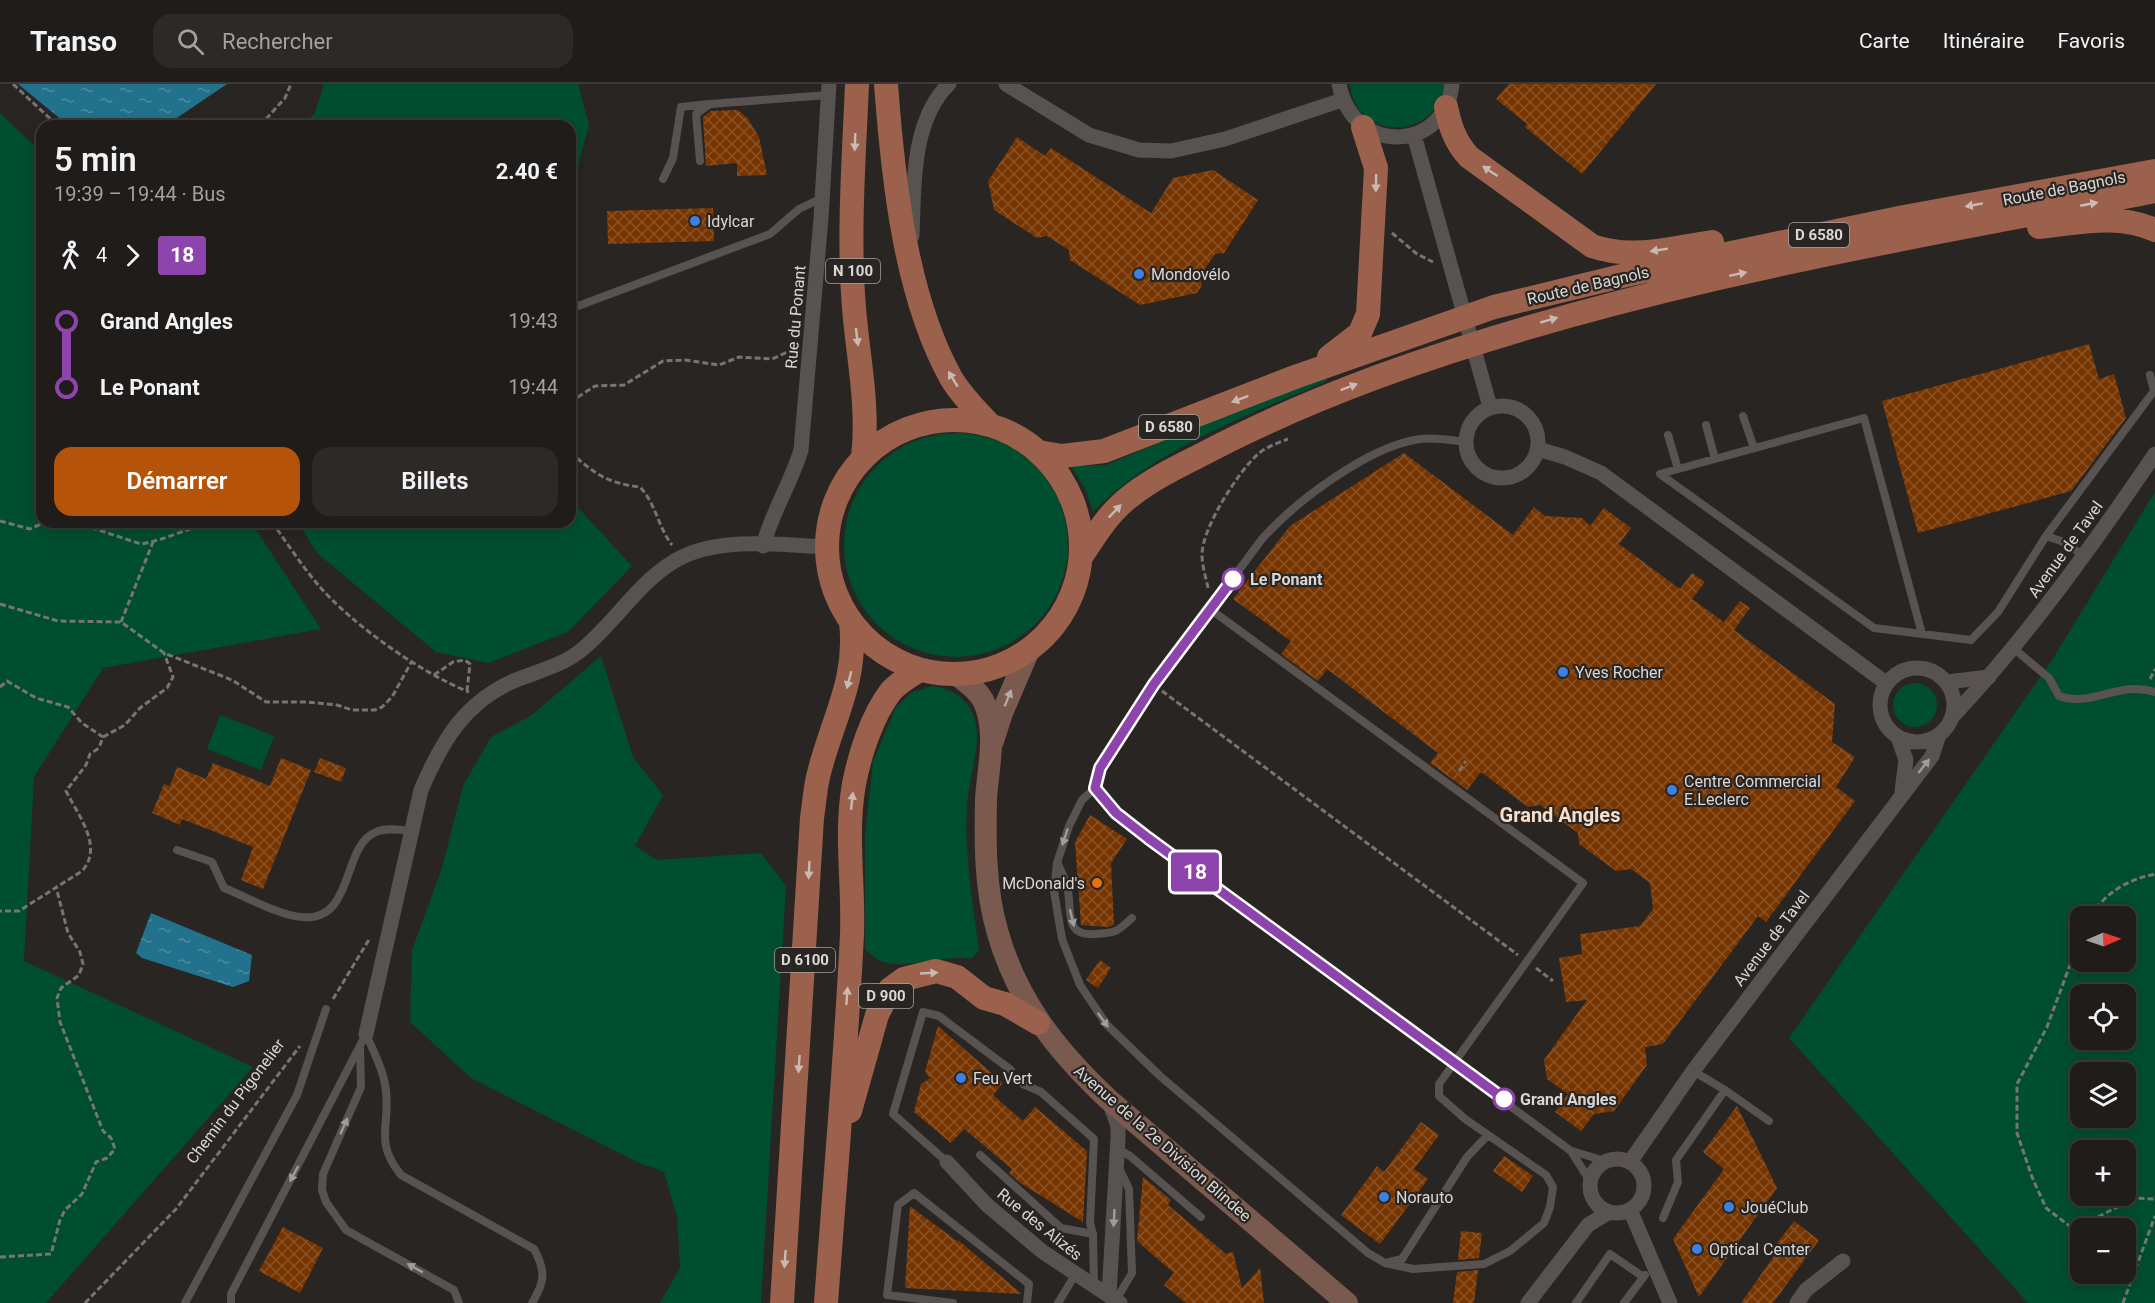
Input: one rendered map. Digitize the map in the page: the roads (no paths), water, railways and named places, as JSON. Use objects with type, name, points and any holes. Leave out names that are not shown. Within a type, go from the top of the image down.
[{"type":"main road","name":"N 100","points":[[856,84],[852,250],[854,308],[866,400],[863,457]]},
{"type":"main road","points":[[886,84],[897,186],[910,260],[935,346],[952,381],[989,424]]},
{"type":"main road","points":[[1449,95],[1452,132],[1469,157],[1559,225],[1592,246],[1606,251],[1649,252],[1745,236],[1904,217]]},
{"type":"main road","points":[[1294,377],[1339,351],[1360,333],[1368,314],[1377,168],[1363,127]]},
{"type":"main road","name":"Route de Bagnols","points":[[1038,452],[1062,456],[1104,452],[1294,377],[1485,310],[1626,275],[1904,217],[2155,171]]},
{"type":"main road","name":"Route de Bagnols","points":[[1081,557],[1101,526],[1123,503],[1164,474],[1277,417],[1455,348],[1654,292],[1887,242],[2155,191]]},
{"type":"main road","points":[[1887,242],[2105,220],[2139,222],[2155,230]]},
{"type":"main road","points":[[955,420],[989,424],[1015,435],[1038,452],[1054,469],[1067,489],[1080,534],[1081,557],[1077,579],[1059,619],[1029,650],[1007,663],[983,671],[957,675],[920,670],[882,652],[851,622],[838,599],[830,574],[827,547],[831,514],[843,484],[863,457],[890,437],[922,424],[955,420]]},
{"type":"main road","name":"D 6100","points":[[782,1303],[812,819],[817,778],[850,679],[854,648],[851,622]]},
{"type":"main road","name":"Avenue de la 2e Division Blindee","points":[[991,749],[1002,713],[1029,650]]},
{"type":"main road","name":"D 6100","points":[[826,1303],[852,933],[850,823],[854,785],[862,752],[877,715],[891,691],[903,680],[920,670]]},
{"type":"main road","name":"Avenue de la 2e Division Blindee","points":[[957,675],[982,698],[986,710],[991,749],[987,798],[986,878],[996,928],[1006,962],[1038,1023],[1077,1069],[1108,1099],[1347,1303]]},
{"type":"main road","name":"D 900","points":[[836,1163],[878,1015],[890,989],[904,978],[936,971],[957,977],[984,998],[1005,1004],[1038,1023]]},
{"type":"street","points":[[910,260],[920,143],[928,113],[940,93],[949,84]]},
{"type":"street","points":[[1006,84],[1089,135],[1139,150],[1171,151],[1216,142],[1342,100]]},
{"type":"street","points":[[1338,84],[1347,110],[1363,127],[1388,136],[1414,135],[1433,124],[1449,95]]},
{"type":"street","name":"Rue du Ponant","points":[[763,546],[770,521],[792,479],[801,450],[829,90]]},
{"type":"street","points":[[1414,135],[1491,407]]},
{"type":"street","points":[[1491,407],[1509,407],[1526,415],[1536,431],[1538,449],[1534,459],[1519,474],[1498,478],[1488,476],[1472,462],[1466,442],[1469,427],[1478,415],[1491,407]]},
{"type":"street","points":[[1538,449],[1565,457],[1601,473],[1886,683]]},
{"type":"street","name":"Avenue de Tavel","points":[[1953,716],[2013,647],[2083,555],[2155,454]]},
{"type":"street","points":[[363,1041],[421,790],[433,761],[475,694],[561,664],[585,647],[657,574],[682,557],[709,549],[763,546],[827,547]]},
{"type":"street","points":[[1916,667],[1928,669],[1947,682],[1955,704],[1953,716],[1939,735],[1919,742],[1898,737],[1890,731],[1880,713],[1879,702],[1886,683],[1905,669],[1916,667]]},
{"type":"street","points":[[1947,682],[1989,677]]},
{"type":"street","name":"Avenue de Tavel","points":[[1630,1162],[1693,1071],[1932,756],[1939,735]]},
{"type":"street","points":[[1898,737],[1906,760],[1902,794]]},
{"type":"street","points":[[1108,1099],[1118,1126],[1113,1300]]},
{"type":"street","points":[[1528,1303],[1588,1226],[1609,1212],[1630,1210],[1637,1205],[1644,1190],[1641,1174],[1630,1162],[1613,1158],[1598,1166],[1590,1181],[1593,1200],[1588,1226]]},
{"type":"street","name":"Rue des Alizés","points":[[947,1162],[987,1205],[1075,1275],[1113,1300]]},
{"type":"street","points":[[1593,1200],[1600,1208],[1609,1212]]},
{"type":"street","points":[[1630,1210],[1649,1273],[1670,1303]]},
{"type":"street","points":[[1797,1303],[1806,1290],[1843,1261]]},
{"type":"lane","points":[[663,179],[673,158],[681,107],[829,90]]},
{"type":"lane","points":[[700,162],[696,114],[710,104]]},
{"type":"lane","points":[[576,307],[770,234],[799,209],[822,198]]},
{"type":"lane","points":[[1922,634],[1864,418],[1660,474],[1874,628],[1922,634],[1971,640],[1998,612],[2046,536],[2154,391],[2150,375]]},
{"type":"lane","points":[[1743,416],[1754,448]]},
{"type":"lane","points":[[1706,425],[1715,459]]},
{"type":"lane","points":[[1668,435],[1678,469]]},
{"type":"lane","points":[[1210,609],[1583,883],[1456,1064],[1442,1076],[1439,1084],[1439,1096],[1487,1136],[1546,1175],[1553,1187],[1550,1207],[1544,1223],[1510,1251],[1484,1264],[1413,1269],[1385,1263],[1368,1253],[1180,1094],[1107,1025],[1080,986],[1062,939],[1054,891],[1057,862],[1082,800],[1095,788],[1100,768],[1154,684],[1210,609],[1279,520],[1322,486],[1380,452],[1421,438],[1466,442]]},
{"type":"lane","points":[[2046,536],[2061,541],[2083,555]]},
{"type":"lane","points":[[2013,647],[2049,678],[2059,696],[2073,701],[2114,690],[2145,688],[2155,692]]},
{"type":"lane","points":[[1095,788],[1116,813],[1148,838],[1571,1150],[1605,1161]]},
{"type":"lane","points":[[177,850],[212,862],[224,888],[292,915],[312,917],[329,910],[343,891],[359,850],[367,839],[376,832],[413,831]]},
{"type":"lane","points":[[1057,862],[1067,885],[1071,922],[1076,932],[1082,935],[1117,933],[1132,918]]},
{"type":"lane","points":[[185,1303],[297,1095],[326,1009]]},
{"type":"lane","points":[[947,1162],[893,1114],[923,1012],[939,1016],[1011,1070]]},
{"type":"lane","points":[[231,1303],[231,1294],[363,1041]]},
{"type":"lane","points":[[363,1041],[362,1087],[323,1174],[322,1190],[335,1218],[346,1230],[454,1290],[459,1303]]},
{"type":"lane","points":[[363,1041],[384,1075],[387,1103],[383,1139],[389,1160],[401,1174],[534,1249],[543,1266],[541,1288],[532,1303]]},
{"type":"lane","points":[[1693,1071],[1725,1090],[1768,1121]]},
{"type":"lane","points":[[1023,1084],[1041,1092],[1094,1139],[1090,1223],[1093,1234],[1094,1286]]},
{"type":"lane","points":[[1663,1218],[1678,1182],[1676,1160],[1725,1090]]},
{"type":"lane","points":[[1385,1263],[1402,1259],[1467,1158],[1487,1136]]},
{"type":"lane","points":[[1571,1150],[1590,1181]]},
{"type":"lane","points":[[980,1155],[1060,1228],[1093,1234]]},
{"type":"lane","points":[[1117,1157],[1130,1156],[1201,1217]]},
{"type":"lane","points":[[952,1303],[887,1295],[898,1205],[914,1193],[1029,1284],[1029,1297],[1026,1303]]},
{"type":"lane","points":[[1576,1303],[1610,1254],[1649,1273],[1624,1303]]},
{"type":"lane","points":[[1058,1303],[1075,1275]]},
{"type":"water","points":[[18,84],[227,84],[174,120],[62,120]]},
{"type":"water","points":[[151,913],[252,955],[249,981],[233,987],[142,958],[136,953]]},
{"type":"place","name":"Idylcar","points":[[695,221]]},
{"type":"place","name":"Mondovélo","points":[[1139,274]]},
{"type":"place","name":"Le Ponant","points":[[1233,579]]},
{"type":"place","name":"Yves Rocher","points":[[1563,672]]},
{"type":"place","name":"Centre Commercial E.Leclerc","points":[[1672,790]]},
{"type":"place","name":"McDonald's","points":[[1097,883]]},
{"type":"place","name":"Feu Vert","points":[[961,1078]]},
{"type":"place","name":"Grand Angles","points":[[1504,1099]]},
{"type":"place","name":"Norauto","points":[[1384,1197]]},
{"type":"place","name":"JouéClub","points":[[1729,1207]]},
{"type":"place","name":"Optical Center","points":[[1697,1249]]},
{"type":"district","name":"Grand Angles","points":[[1560,815]]}]
